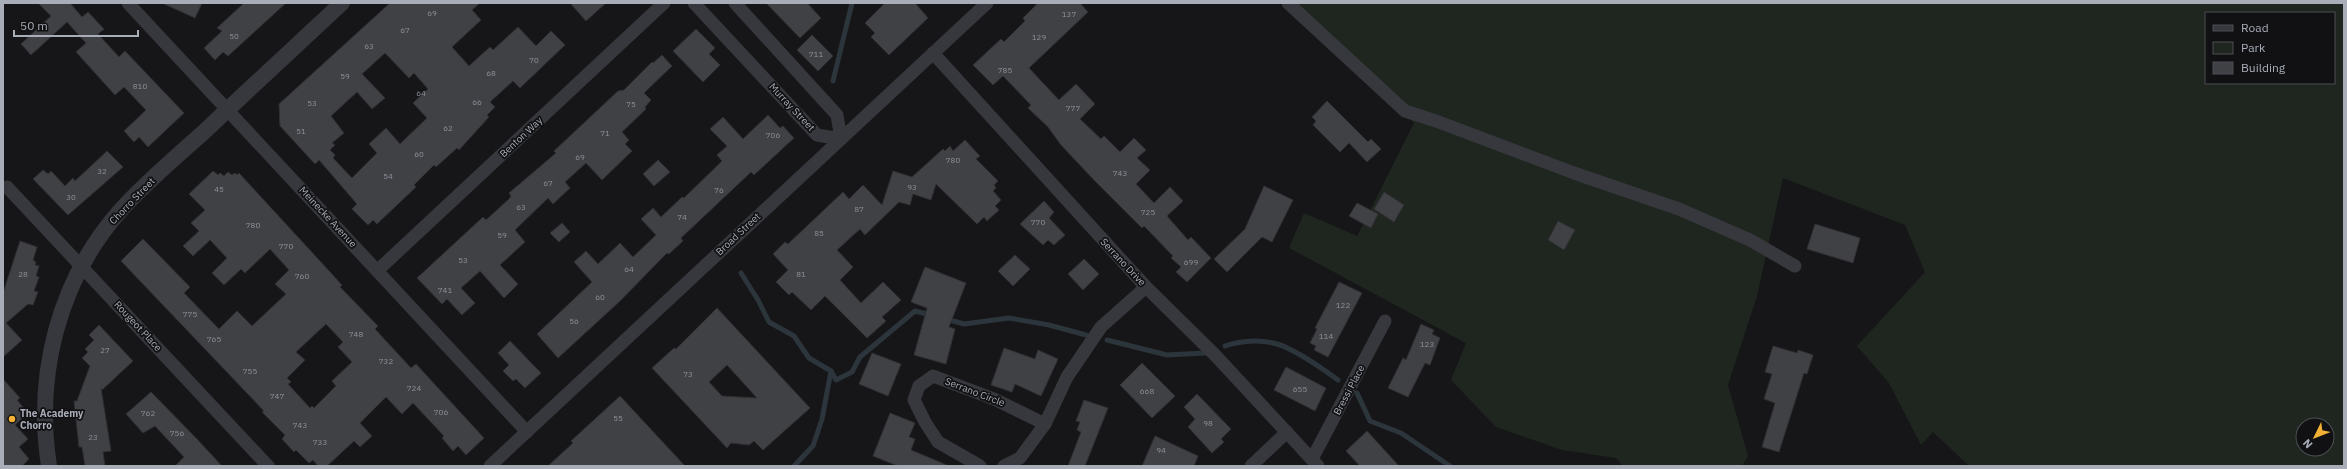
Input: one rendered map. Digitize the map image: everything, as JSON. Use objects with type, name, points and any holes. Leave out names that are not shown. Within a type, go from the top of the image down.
[{"type":"street","name":"Meinecke Avenue","points":[[128,3],[378,270],[527,432]]},
{"type":"street","name":"Chorro Street","points":[[49,466],[44,415],[45,386],[51,350],[66,300],[82,266],[101,235],[119,212],[342,3]]},
{"type":"street","name":"Benton Way","points":[[378,270],[664,3]]},
{"type":"street","name":"Murray Street","points":[[694,3],[817,135],[841,139]]},
{"type":"street","points":[[735,3],[837,115],[841,139]]},
{"type":"street","name":"Broad Street","points":[[490,466],[987,3]]},
{"type":"street","points":[[1288,3],[1405,111],[1436,120],[1574,173],[1679,209],[1750,240],[1795,266]]},
{"type":"street","name":"Serrano Drive","points":[[933,53],[1146,286],[1215,355],[1315,462]]},
{"type":"street","name":"Rougeot Place","points":[[7,187],[268,466]]},
{"type":"street","points":[[1004,466],[1020,458],[1046,424],[1067,377],[1100,327],[1146,286]]},
{"type":"street","name":"Bressi Place","points":[[1315,462],[1385,321]]},
{"type":"street","name":"Serrano Circle","points":[[980,466],[938,442],[924,422],[914,400],[919,386],[933,376],[994,399],[1046,424]]},
{"type":"street","points":[[1251,466],[1287,432]]},
{"type":"green space","points":[[1290,3],[2344,3],[2344,466],[1969,466],[1933,432],[1921,445],[1889,383],[1857,346],[1925,272],[1905,225],[1783,178],[1757,296],[1728,385],[1748,456],[1742,466],[1623,466],[1616,458],[1562,450],[1496,427],[1451,380],[1466,343],[1289,248],[1304,213],[1357,236],[1414,123]]},
{"type":"building","points":[[38,3],[70,3],[82,17],[88,12],[104,29],[98,34],[119,57],[125,51],[184,113],[148,147],[139,137],[134,142],[124,131],[146,110],[124,87],[115,95],[76,52],[86,43],[67,22],[31,55],[21,44],[51,16]]},
{"type":"building","points":[[162,3],[202,3],[195,18]]},
{"type":"building","points":[[244,3],[286,3],[228,56],[223,52],[215,60],[204,48],[222,31],[217,28]]},
{"type":"building","points":[[390,3],[480,3],[472,10],[481,20],[452,47],[469,66],[490,47],[493,50],[518,27],[536,46],[551,31],[565,45],[520,88],[513,81],[490,102],[495,107],[487,115],[489,117],[459,150],[457,148],[436,167],[434,165],[414,185],[416,187],[377,224],[373,220],[368,225],[352,209],[357,204],[319,160],[315,164],[280,126],[279,104]],"holes":[[[385,53],[409,78],[414,73],[428,89],[413,103],[427,118],[400,144],[386,128],[369,144],[377,153],[352,178],[333,158],[335,155],[330,150],[335,145],[332,143],[344,133],[331,116],[357,92],[372,109],[385,98],[362,74]]]},
{"type":"building","points":[[570,3],[606,3],[586,21]]},
{"type":"building","points":[[766,3],[807,3],[821,18],[800,38]]},
{"type":"building","points":[[885,3],[915,3],[928,18],[889,55],[871,37],[875,33],[865,23]]},
{"type":"building","points":[[1038,3],[1080,3],[1088,12],[1029,68],[1059,100],[1076,84],[1095,104],[1080,119],[1101,139],[1104,136],[1120,152],[1134,138],[1146,150],[1137,158],[1150,170],[1136,184],[1154,203],[1170,187],[1183,201],[1167,216],[1188,240],[1191,237],[1211,258],[1187,282],[1176,272],[1181,267],[1171,258],[1173,256],[1144,226],[1142,228],[1093,179],[1061,145],[1048,127],[1028,108],[1031,105],[1003,76],[993,85],[973,65],[1001,39],[1004,42],[1025,21],[1023,18]]},
{"type":"building","points":[[696,29],[715,48],[709,54],[720,65],[703,82],[673,51]]},
{"type":"building","points":[[812,35],[833,56],[818,71],[797,50]]},
{"type":"building","points":[[662,55],[672,66],[644,93],[651,100],[645,107],[646,109],[622,132],[629,140],[625,144],[632,151],[602,180],[586,163],[565,182],[570,188],[553,204],[548,198],[515,230],[525,242],[500,265],[518,284],[504,298],[480,271],[461,288],[475,303],[462,315],[447,299],[442,304],[417,278],[483,217],[486,220],[509,199],[511,196],[509,193],[556,153],[554,151],[618,91],[624,90],[652,62],[653,63]]},
{"type":"building","points":[[1327,101],[1368,142],[1371,139],[1381,149],[1367,162],[1349,143],[1340,152],[1313,125],[1316,121],[1312,117]]},
{"type":"building","points":[[768,115],[780,128],[783,126],[794,138],[754,175],[751,172],[681,238],[683,241],[669,254],[667,253],[620,301],[558,358],[537,334],[592,282],[574,262],[586,251],[598,264],[620,243],[633,257],[656,235],[641,219],[653,208],[661,217],[682,197],[684,198],[722,161],[717,155],[727,146],[710,129],[723,117],[743,139]]},
{"type":"building","points":[[965,140],[980,156],[976,159],[998,181],[994,185],[996,188],[993,191],[1001,200],[995,206],[999,210],[987,221],[984,217],[977,224],[936,184],[931,200],[913,194],[910,205],[899,202],[865,235],[860,229],[837,250],[853,267],[840,280],[861,303],[883,282],[901,300],[882,317],[886,321],[867,338],[825,296],[811,310],[792,292],[789,295],[776,282],[788,270],[773,254],[785,242],[788,244],[843,192],[849,199],[863,185],[882,205],[893,171],[912,177],[943,149],[945,151],[950,146],[953,151]]},
{"type":"building","points":[[107,151],[123,167],[68,215],[33,179],[43,170],[48,174],[51,171],[65,186],[73,178],[75,181]]},
{"type":"building","points":[[658,160],[670,172],[654,186],[643,174]]},
{"type":"building","points":[[213,171],[218,175],[220,173],[224,176],[228,172],[232,175],[235,173],[237,175],[239,173],[342,285],[340,287],[378,326],[375,329],[411,368],[416,364],[484,438],[466,455],[458,446],[453,451],[442,438],[444,436],[413,403],[402,414],[386,397],[360,423],[372,436],[360,447],[354,441],[327,466],[318,466],[313,460],[309,463],[296,450],[294,452],[282,439],[285,435],[262,412],[264,411],[121,261],[143,239],[190,287],[184,293],[219,329],[237,311],[252,326],[286,294],[275,284],[289,270],[270,249],[245,273],[241,269],[224,285],[212,273],[227,258],[210,240],[193,256],[183,246],[199,231],[191,223],[205,210],[189,194]],"holes":[[[326,324],[343,342],[338,347],[352,362],[332,381],[336,386],[314,408],[312,406],[310,408],[288,384],[291,382],[287,378],[305,360],[296,352]]]},
{"type":"building","points":[[1264,186],[1293,200],[1272,242],[1262,237],[1227,272],[1214,259],[1245,229]]},
{"type":"building","points":[[1384,192],[1404,205],[1394,222],[1374,209]]},
{"type":"building","points":[[1044,201],[1054,212],[1049,218],[1065,235],[1054,245],[1048,240],[1043,245],[1020,224]]},
{"type":"building","points":[[1357,203],[1378,214],[1371,228],[1349,216]]},
{"type":"building","points":[[1558,221],[1575,230],[1564,250],[1548,240]]},
{"type":"building","points":[[562,223],[570,232],[559,242],[550,233]]},
{"type":"building","points":[[1815,224],[1860,238],[1853,263],[1807,249]]},
{"type":"building","points":[[20,241],[37,247],[33,260],[36,262],[35,265],[39,266],[36,276],[39,277],[34,291],[38,292],[33,305],[28,304],[6,323],[22,340],[3,357],[3,293]]},
{"type":"building","points":[[1015,255],[1030,269],[1013,286],[998,271]]},
{"type":"building","points":[[1084,259],[1099,274],[1083,290],[1068,274]]},
{"type":"building","points":[[925,267],[966,283],[949,327],[955,329],[946,364],[914,355],[927,308],[911,302]]},
{"type":"building","points":[[1339,282],[1362,293],[1328,357],[1314,350],[1316,346],[1310,343],[1317,329],[1315,328]]},
{"type":"building","points":[[717,308],[810,408],[763,450],[754,441],[749,445],[731,443],[727,448],[652,368],[674,348],[676,349]],"holes":[[[727,365],[757,398],[722,396],[709,382]]]},
{"type":"building","points":[[1421,324],[1434,330],[1432,334],[1440,338],[1430,365],[1425,363],[1408,397],[1388,388],[1403,358],[1406,360]]},
{"type":"building","points":[[99,325],[133,361],[102,390],[101,388],[111,451],[103,452],[105,466],[85,466],[82,447],[79,447],[74,401],[77,401],[90,366],[82,358],[88,352],[85,349],[94,340],[89,335]]},
{"type":"building","points":[[510,341],[541,373],[525,388],[516,379],[513,381],[503,371],[509,365],[498,353]]},
{"type":"building","points":[[1773,346],[1797,353],[1798,350],[1813,355],[1807,374],[1804,373],[1779,452],[1762,447],[1775,403],[1764,399],[1772,374],[1765,372]]},
{"type":"building","points":[[1004,348],[1035,359],[1038,350],[1058,359],[1041,396],[1015,384],[1012,392],[991,385]]},
{"type":"building","points":[[872,353],[901,364],[888,396],[859,384]]},
{"type":"building","points":[[1142,363],[1175,396],[1152,418],[1120,385]]},
{"type":"building","points":[[1286,367],[1326,388],[1315,411],[1274,390]]},
{"type":"building","name":"The Academy Chorro","points":[[3,379],[20,398],[17,400],[28,413],[15,425],[28,439],[19,447],[29,459],[22,466],[3,466]]},
{"type":"building","points":[[151,392],[222,466],[175,466],[184,457],[155,426],[143,433],[126,414]]},
{"type":"building","points":[[1197,394],[1231,429],[1221,439],[1224,442],[1212,453],[1188,427],[1195,419],[1184,407]]},
{"type":"building","points":[[620,396],[685,466],[548,466],[573,443],[571,441]]},
{"type":"building","points":[[1084,400],[1108,408],[1085,466],[1068,466],[1081,432],[1077,430],[1080,422],[1076,421]]},
{"type":"building","points":[[890,413],[915,423],[909,437],[915,439],[911,450],[949,466],[898,466],[873,456]]},
{"type":"building","points":[[1367,431],[1399,466],[1360,466],[1346,451]]},
{"type":"building","points":[[1155,436],[1198,456],[1194,466],[1142,466]]},
{"type":"waterway","points":[[833,81],[852,3]]},
{"type":"waterway","points":[[741,273],[758,300],[769,322],[794,336],[809,358],[831,371],[836,380],[852,372],[860,357],[915,311],[931,315]]},
{"type":"waterway","points":[[946,319],[964,324],[1009,318],[1049,325],[1086,335]]},
{"type":"waterway","points":[[1107,340],[1167,355],[1206,353]]},
{"type":"waterway","points":[[1225,346],[1250,341],[1270,342],[1277,344],[1317,365],[1338,380]]},
{"type":"waterway","points":[[794,466],[813,446],[822,419],[831,371]]},
{"type":"waterway","points":[[1357,393],[1370,421],[1401,433],[1450,466]]},
{"type":"place","name":"The Academy Chorro","points":[[12,419]]}]
